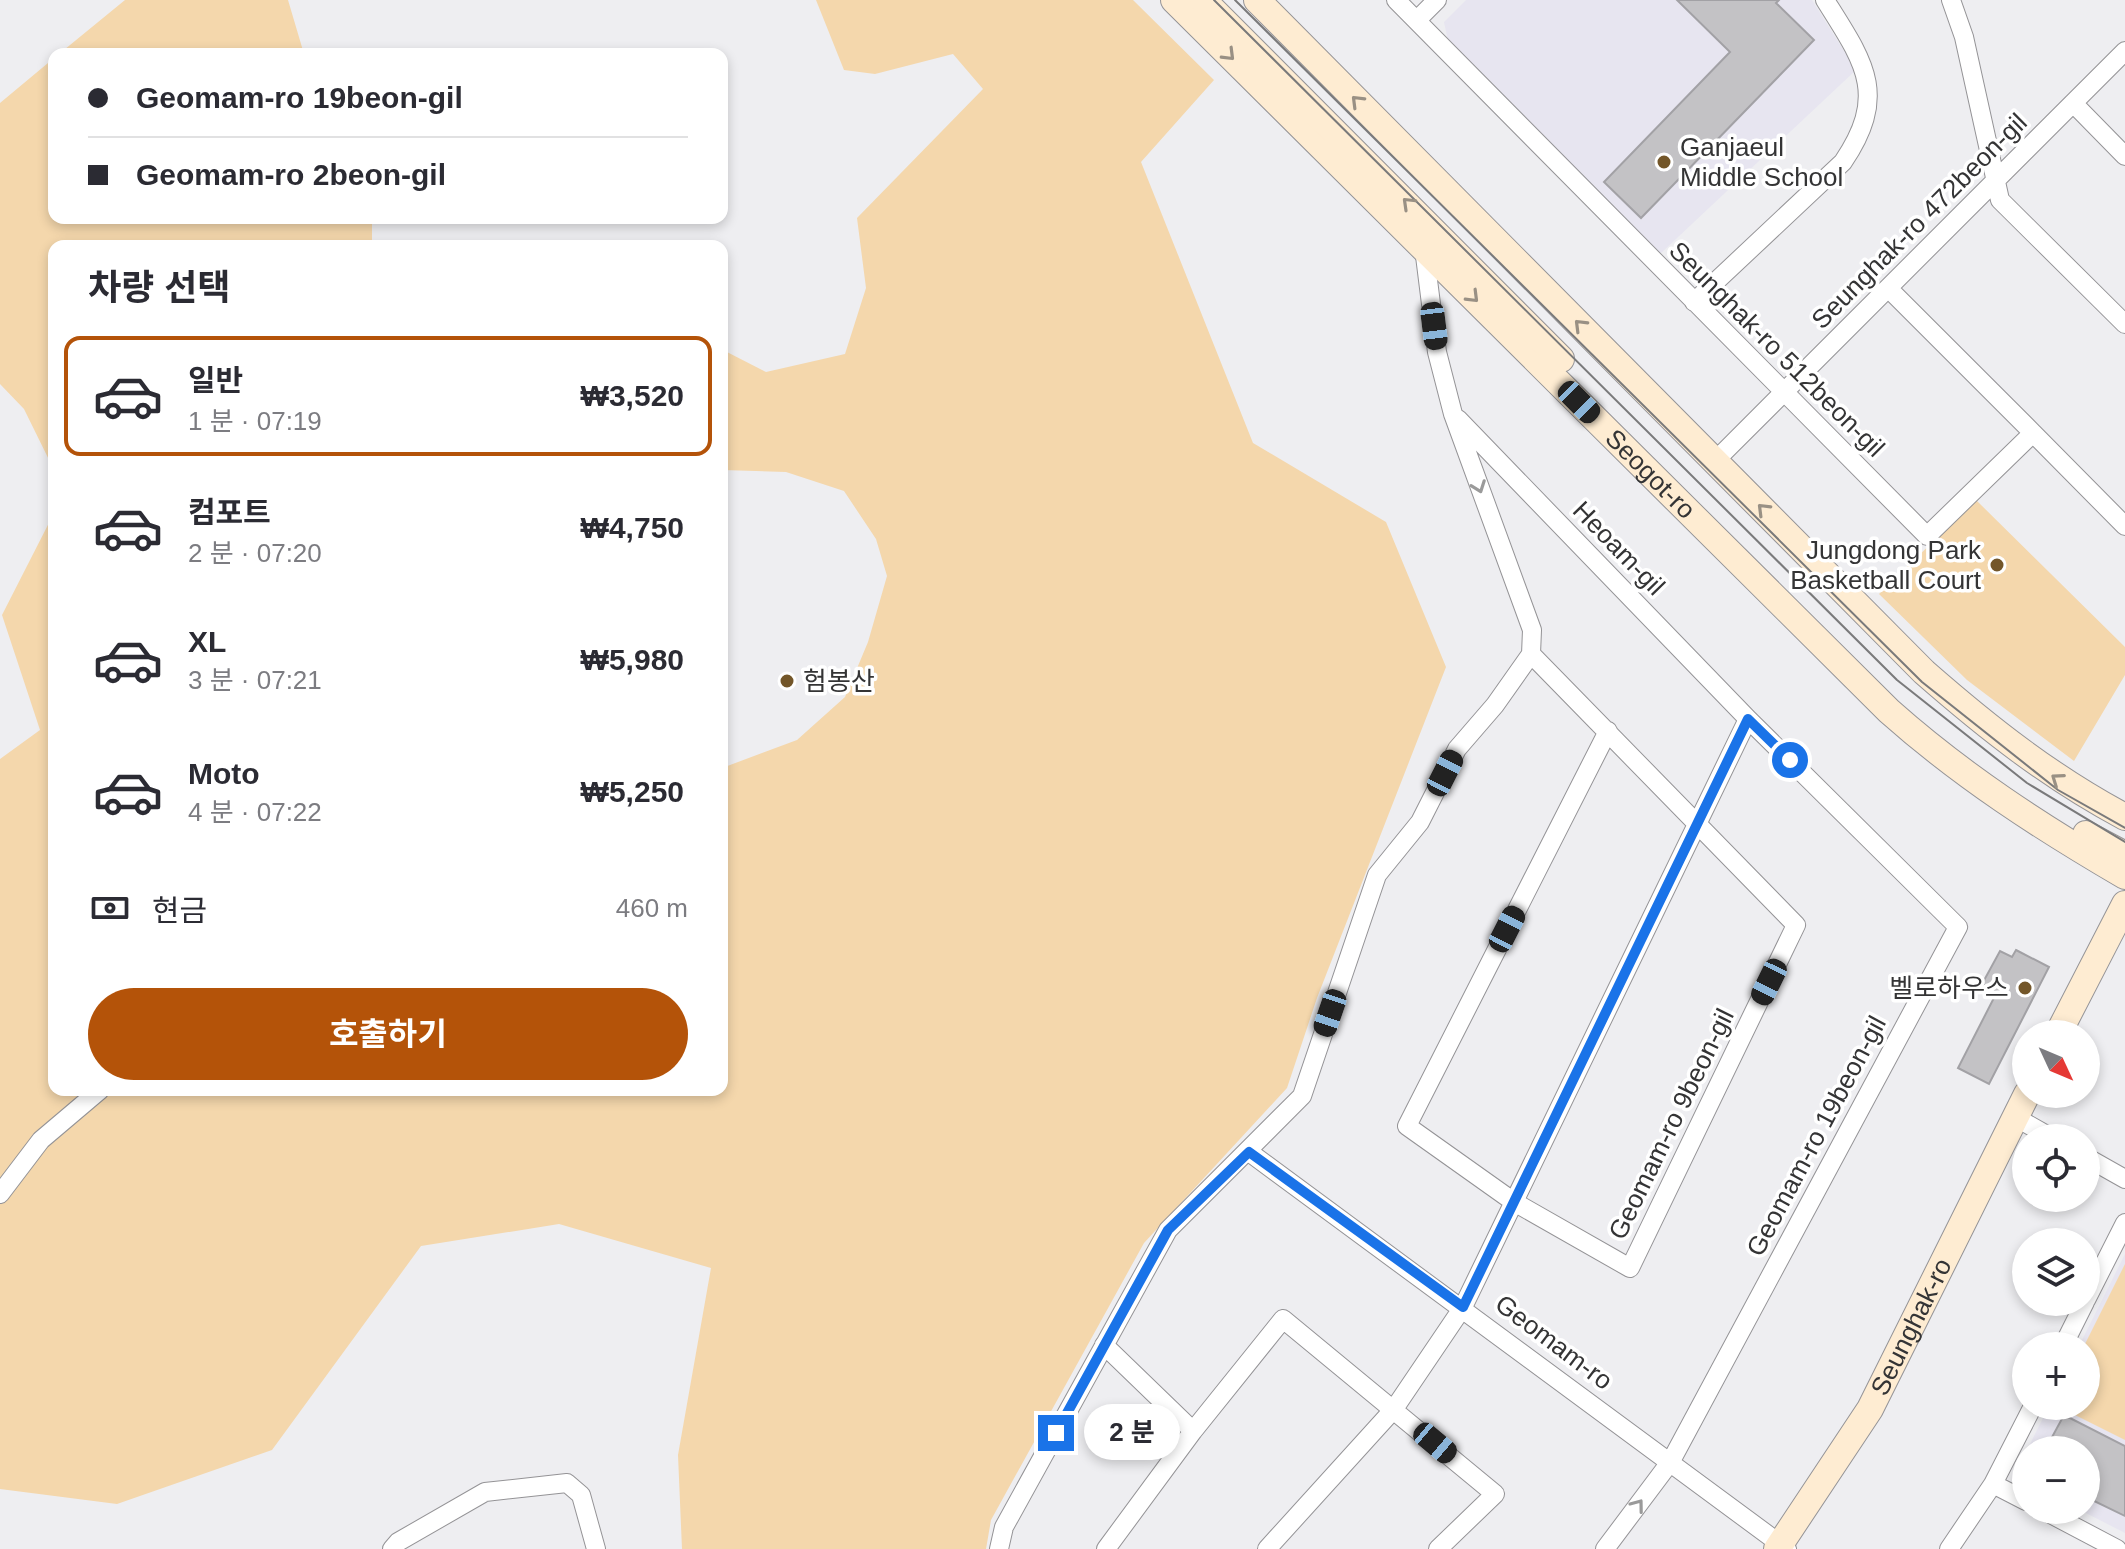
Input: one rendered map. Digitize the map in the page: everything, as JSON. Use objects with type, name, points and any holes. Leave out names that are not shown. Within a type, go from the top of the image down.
[{"type":"main road","name":"Seogot-ro","points":[[1174,0],[1881,703],[1942,758],[1987,792],[2125,876]]},
{"type":"main road","name":"Seogot-ro","points":[[1203,0],[1422,216],[1798,601],[1923,721],[1972,764],[2022,799],[2125,855]]},
{"type":"main road","name":"Seogot-ro","points":[[1257,0],[1924,672],[2005,742],[2070,788],[2125,817]]},
{"type":"main road","points":[[2065,1020],[2125,904]]},
{"type":"main road","name":"Seunghak-ro","points":[[1782,1547],[1870,1409],[2020,1108]]},
{"type":"street","name":"Seunghak-ro 512beon-gil","points":[[1396,0],[1927,536],[2033,433]]},
{"type":"street","points":[[1417,20],[1437,0]]},
{"type":"street","points":[[1694,302],[1843,162],[1858,140],[1869,111],[1870,84],[1862,59],[1825,0]]},
{"type":"street","points":[[1951,0],[1964,37],[2000,200],[2125,324]]},
{"type":"street","name":"Seunghak-ro 472beon-gil","points":[[1715,461],[2125,51]]},
{"type":"street","points":[[2073,103],[2125,156]]},
{"type":"street","name":"Heoam-gil","points":[[1424,248],[1437,352],[1453,414],[1532,630],[1531,654]]},
{"type":"street","points":[[1889,289],[2125,526]]},
{"type":"street","name":"Heoam-gil","points":[[1453,414],[1748,719]]},
{"type":"street","points":[[999,1549],[1004,1527],[1168,1230],[1302,1096],[1377,875],[1420,822],[1457,749],[1495,705],[1531,654],[1698,822]]},
{"type":"street","points":[[1267,1549],[1394,1409],[1463,1307],[1748,719]]},
{"type":"street","name":"Geomam-ro 19beon-gil","points":[[1671,1461],[1958,927],[1748,719]]},
{"type":"street","name":"Geomam-ro 9beon-gil","points":[[1608,731],[1407,1126],[1514,1202],[1630,1268],[1796,925],[1698,822]]},
{"type":"street","points":[[0,1194],[41,1140],[93,1096]]},
{"type":"street","points":[[2023,1108],[2038,1124]]},
{"type":"street","name":"Geomam-ro","points":[[1249,1152],[1671,1461],[1782,1547]]},
{"type":"street","points":[[2100,1165],[2125,1179]]},
{"type":"street","points":[[2100,1273],[2125,1223]]},
{"type":"street","points":[[1106,1549],[1193,1431],[1283,1319],[1495,1494],[1438,1549]]},
{"type":"street","points":[[1104,1345],[1193,1431]]},
{"type":"street","points":[[1949,1549],[1993,1484],[2026,1420]]},
{"type":"street","points":[[1605,1549],[1671,1461]]},
{"type":"street","points":[[392,1549],[398,1542],[485,1492],[567,1483],[581,1495],[596,1549]]},
{"type":"street","points":[[1993,1484],[2012,1494]]},
{"type":"street","points":[[2070,1524],[2117,1549]]},
{"type":"shaded area","points":[[125,0],[288,0],[302,48],[66,48]]},
{"type":"shaded area","points":[[816,0],[1133,0],[1214,80],[1141,162],[1253,443],[1386,522],[1446,667],[1317,998],[1287,1088],[1144,1243],[991,1520],[986,1549],[682,1549],[678,1455],[711,1268],[559,1224],[421,1246],[272,1450],[117,1504],[0,1489],[0,759],[40,730],[2,615],[48,525],[48,1096],[728,1096],[728,766],[797,740],[845,697],[868,642],[887,576],[876,539],[844,491],[786,472],[728,470],[728,353],[766,372],[845,354],[866,288],[857,218],[983,89],[953,54],[875,74],[844,70]]},
{"type":"shaded area","name":"Ganjaeul Middle School","points":[[1466,0],[1812,0],[1856,70],[1660,254],[1448,40],[1444,22]]},
{"type":"shaded area","points":[[48,63],[48,224],[372,224],[372,240],[48,240],[48,458],[24,409],[0,384],[0,103]]},
{"type":"shaded area","points":[[1976,500],[2125,647],[2125,675],[2074,761],[1967,680],[1879,594]]},
{"type":"shaded area","points":[[2125,1254],[2125,1533],[2100,1520],[2100,1436],[2034,1436],[2042,1420],[2100,1420],[2100,1332],[2086,1332],[2094,1316],[2100,1316],[2100,1304]]},
{"type":"shaded area","points":[[2125,1264],[2125,1440],[2085,1420],[2100,1420],[2100,1332],[2091,1332]]},
{"type":"building","points":[[1677,0],[1779,0],[1776,3],[1814,40],[1641,218],[1604,182],[1730,52]]},
{"type":"building","points":[[2016,950],[2049,967],[2022,1020],[2012,1020],[2012,1039],[1989,1084],[1958,1068],[1997,992],[1982,984],[2000,951],[2012,957]]},
{"type":"building","points":[[2061,1420],[2074,1420],[2125,1446],[2125,1516],[2100,1504],[2100,1436],[2053,1436]]},
{"type":"tram line","points":[[1214,0],[1897,680],[2027,783],[2125,842]]},
{"type":"tram line","points":[[1235,0],[1922,682],[2058,790],[2125,828]]},
{"type":"place","name":"Ganjaeul Middle School","points":[[1664,162]]},
{"type":"place","name":"Jungdong Park Basketball Court","points":[[1997,565]]},
{"type":"place","name":"험봉산","points":[[787,681]]},
{"type":"place","name":"벨로하우스","points":[[2025,988]]},
{"type":"route","points":[[1056,1433],[1168,1230],[1249,1152],[1463,1307],[1748,719],[1790,760]]}]
